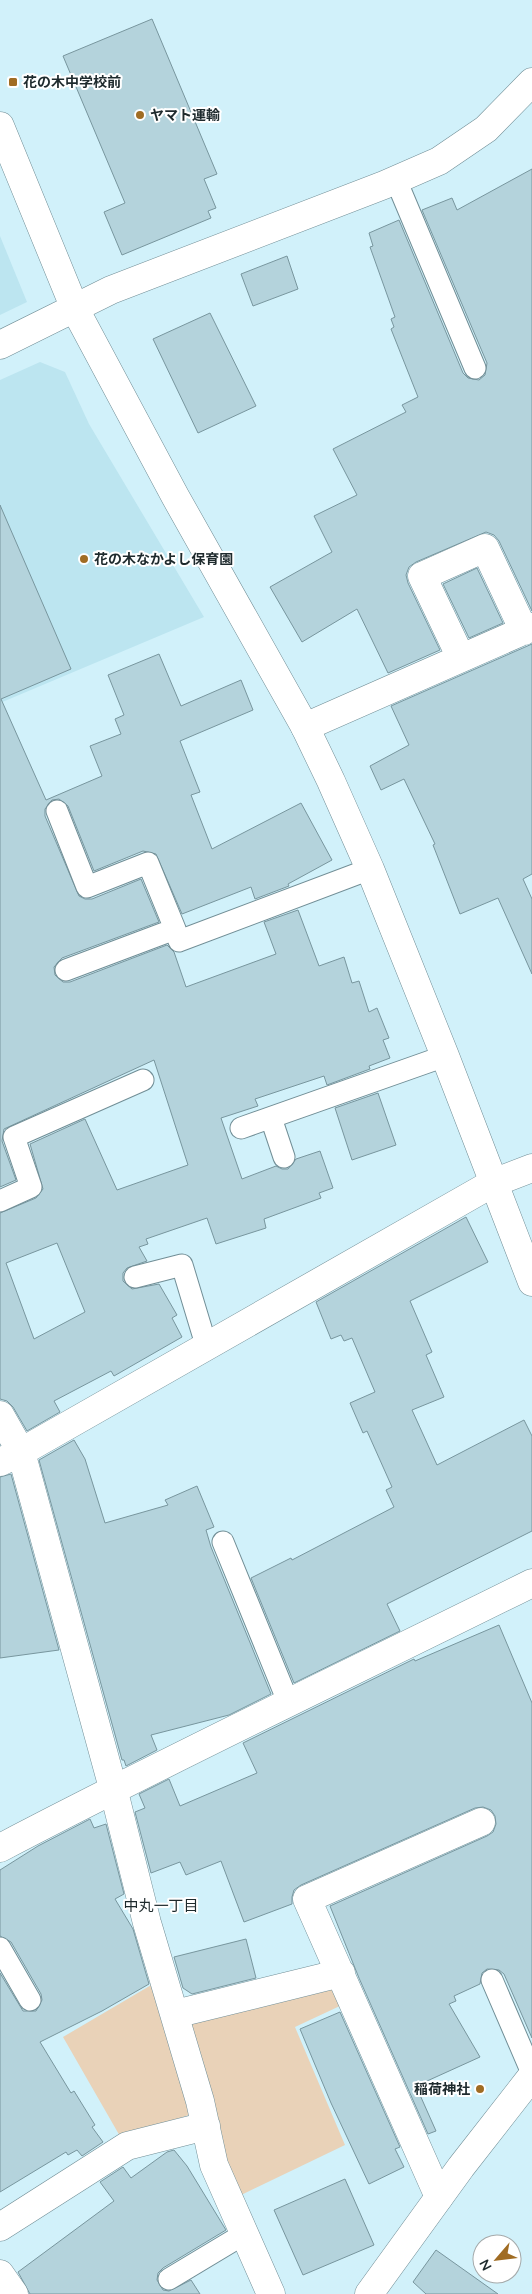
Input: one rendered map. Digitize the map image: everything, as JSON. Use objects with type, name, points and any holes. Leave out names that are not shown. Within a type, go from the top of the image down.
[{"type":"street","points":[[0,344],[111,290],[396,180],[439,161],[486,128],[532,82]]},
{"type":"street","points":[[0,126],[75,309],[175,496],[304,727],[370,869],[445,1056],[532,1282]]},
{"type":"street","points":[[304,727],[462,658],[528,629],[485,548],[422,576],[462,658]]},
{"type":"street","points":[[11,1457],[207,1348],[493,1183],[532,1168]]},
{"type":"street","points":[[0,1415],[11,1457],[113,1788],[147,1923],[206,2126],[214,2165],[271,2294]]},
{"type":"street","points":[[0,1848],[113,1788],[289,1704],[532,1583]]},
{"type":"street","points":[[439,2197],[307,1899],[481,1822]]},
{"type":"street","points":[[175,2014],[341,1973]]},
{"type":"street","points":[[369,2294],[439,2197],[532,2074]]},
{"type":"street","points":[[0,2227],[127,2146],[206,2126]]},
{"type":"street","points":[[0,2274],[14,2294]]},
{"type":"lane","points":[[396,180],[475,368]]},
{"type":"lane","points":[[57,811],[87,887],[148,863],[179,941],[370,869]]},
{"type":"lane","points":[[66,970],[174,929]]},
{"type":"lane","points":[[240,1128],[445,1056]]},
{"type":"lane","points":[[0,1201],[31,1187],[14,1137],[142,1080]]},
{"type":"lane","points":[[271,1118],[284,1157]]},
{"type":"lane","points":[[135,1277],[182,1265],[207,1348]]},
{"type":"lane","points":[[223,1542],[289,1704]]},
{"type":"lane","points":[[0,1948],[30,2000]]},
{"type":"lane","points":[[492,1980],[532,2074]]},
{"type":"lane","points":[[169,2279],[244,2234]]},
{"type":"shaded area","points":[[0,236],[27,302],[0,315]]},
{"type":"shaded area","name":"花の木なかよし保育園","points":[[40,362],[65,372],[89,424],[204,617],[0,703],[0,380]]},
{"type":"shaded area","points":[[153,1984],[195,2113],[121,2138],[63,2037]]},
{"type":"shaded area","points":[[334,1986],[342,2005],[295,2027],[345,2145],[239,2196],[222,2158],[184,2024]]},
{"type":"building","name":"ヤマト運輸","points":[[152,19],[217,174],[204,179],[216,208],[208,211],[211,218],[122,255],[104,212],[125,203],[63,56]]},
{"type":"building","points":[[532,169],[532,611],[499,541],[494,535],[486,532],[416,562],[409,567],[406,575],[408,583],[440,650],[388,673],[357,609],[302,642],[270,587],[332,552],[314,516],[357,495],[333,449],[406,412],[402,405],[418,397],[391,329],[394,327],[391,319],[395,317],[370,247],[373,246],[369,233],[399,220],[463,373],[468,378],[479,380],[485,375],[487,363],[422,210],[452,198],[457,210]]},
{"type":"building","points":[[287,256],[298,289],[253,306],[241,274]]},
{"type":"building","points":[[210,313],[256,406],[198,433],[153,339]]},
{"type":"building","points":[[0,505],[71,669],[1,699],[46,800],[102,776],[90,746],[121,734],[115,719],[124,715],[108,675],[159,654],[181,706],[241,680],[253,710],[180,741],[200,792],[191,795],[212,849],[301,803],[332,860],[288,884],[289,886],[255,899],[251,887],[182,914],[156,854],[143,851],[94,871],[68,806],[59,799],[52,800],[45,809],[45,816],[79,896],[85,899],[92,899],[141,879],[159,922],[62,958],[54,967],[55,975],[63,982],[70,982],[167,945],[174,952],[186,987],[276,954],[264,922],[298,910],[319,966],[344,957],[352,983],[359,981],[369,1012],[377,1008],[389,1038],[383,1040],[390,1058],[369,1066],[370,1069],[327,1085],[324,1076],[255,1099],[258,1106],[221,1118],[242,1179],[276,1166],[288,1169],[296,1159],[320,1151],[333,1188],[319,1193],[321,1198],[264,1219],[266,1228],[216,1244],[207,1218],[146,1239],[148,1244],[139,1247],[147,1261],[127,1268],[123,1273],[123,1281],[132,1289],[159,1284],[177,1315],[172,1318],[182,1337],[114,1376],[111,1371],[54,1401],[60,1412],[27,1431],[13,1407],[7,1401],[0,1399],[0,1213],[36,1198],[43,1189],[30,1144],[85,1119],[117,1190],[188,1165],[154,1060],[4,1129],[2,1141],[16,1180],[0,1187]],"holes":[[[57,1243],[85,1312],[34,1339],[6,1263]]]},
{"type":"building","points":[[477,568],[503,623],[469,638],[443,584]]},
{"type":"building","points":[[532,644],[532,874],[523,879],[532,899],[532,974],[498,898],[460,914],[433,845],[435,844],[404,779],[381,790],[370,766],[409,745],[391,706]]},
{"type":"building","points":[[378,1093],[396,1145],[352,1160],[335,1108]]},
{"type":"building","points":[[466,1217],[488,1262],[410,1301],[432,1352],[426,1355],[444,1397],[412,1410],[437,1465],[524,1420],[532,1436],[532,1531],[387,1604],[400,1631],[294,1683],[251,1578],[291,1558],[292,1560],[394,1507],[386,1490],[392,1487],[367,1431],[363,1433],[350,1403],[375,1392],[352,1338],[344,1341],[341,1335],[331,1339],[316,1302]]},
{"type":"building","points":[[74,1440],[85,1459],[105,1523],[168,1505],[165,1500],[197,1486],[214,1527],[206,1530],[211,1547],[271,1694],[229,1715],[151,1735],[157,1750],[126,1766],[124,1760],[122,1760],[39,1460]]},
{"type":"building","points":[[11,1474],[59,1650],[0,1658],[0,1477]]},
{"type":"building","points":[[499,1625],[532,1703],[532,2038],[504,1974],[499,1970],[487,1969],[482,1973],[480,1984],[454,1996],[456,2001],[449,2004],[480,2057],[416,2086],[436,2131],[428,2134],[359,1978],[330,1906],[487,1836],[493,1832],[496,1824],[495,1816],[491,1810],[483,1807],[475,1808],[301,1885],[294,1890],[292,1904],[244,1922],[221,1861],[186,1875],[180,1862],[151,1873],[135,1812],[145,1808],[139,1794],[169,1779],[180,1806],[257,1773],[243,1743],[414,1659],[415,1661]]},
{"type":"building","points":[[90,1819],[94,1828],[106,1824],[124,1894],[115,1899],[133,1929],[149,1984],[102,2011],[40,2042],[71,2093],[74,2091],[95,2125],[92,2127],[103,2142],[82,2156],[77,2150],[68,2155],[66,2152],[0,2192],[0,1973],[23,2011],[36,2011],[42,2000],[41,1994],[11,1942],[0,1936],[0,1870],[38,1846]]},
{"type":"building","points":[[246,1939],[256,1978],[192,1994],[183,1988],[174,1957]]},
{"type":"building","points":[[340,2012],[400,2147],[395,2149],[404,2167],[369,2184],[331,2103],[300,2029]]},
{"type":"building","points":[[174,2150],[187,2166],[226,2230],[163,2268],[158,2273],[157,2280],[163,2290],[169,2291],[191,2280],[200,2294],[30,2294],[18,2272],[114,2201],[100,2182],[123,2167],[131,2178],[167,2152]]},
{"type":"building","points":[[345,2179],[374,2245],[303,2275],[274,2210]]},
{"type":"building","points":[[436,2250],[472,2276],[472,2284],[484,2284],[498,2294],[426,2294],[413,2282]]},
{"type":"place","name":"花の木中学校前","points":[[13,82]]},
{"type":"place","name":"ヤマト運輸","points":[[140,115]]},
{"type":"place","name":"花の木なかよし保育園","points":[[84,559]]},
{"type":"place","name":"稲荷神社","points":[[480,2089]]},
{"type":"district","name":"中丸一丁目","points":[[161,1906]]}]
